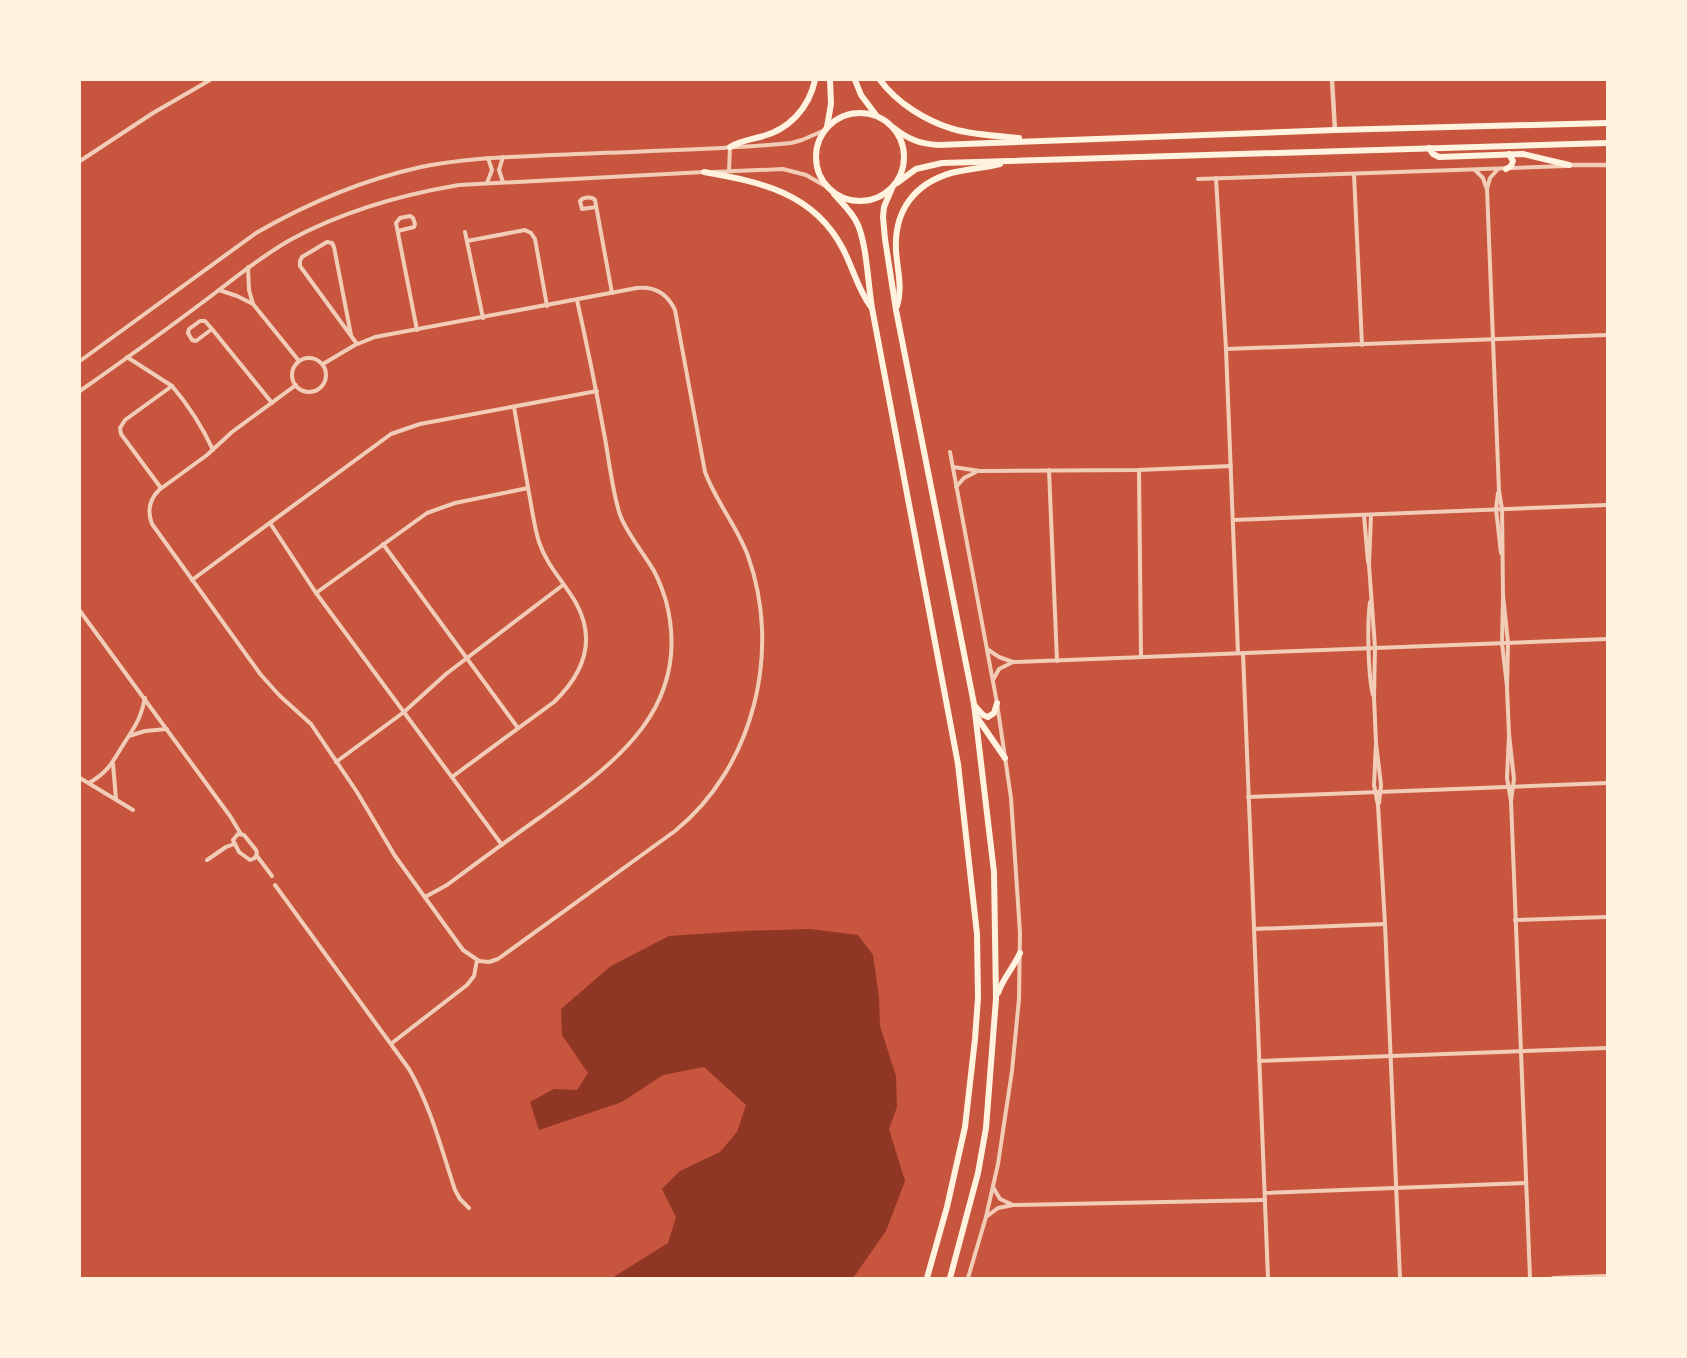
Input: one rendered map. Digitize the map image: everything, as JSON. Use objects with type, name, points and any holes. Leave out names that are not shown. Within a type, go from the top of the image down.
[{"type":"highway","points":[[730,147],[745,140],[770,134],[788,124],[802,110],[811,95],[815,80]]},
{"type":"highway","points":[[830,80],[831,104],[826,128],[819,141],[816,159],[820,177],[827,188],[848,209],[858,226],[862,243],[872,308],[958,764],[977,934],[978,998],[965,1127],[947,1207],[926,1278]]},
{"type":"highway","points":[[855,80],[861,95],[876,115]]},
{"type":"highway","points":[[880,80],[896,97],[927,118],[943,126],[968,132],[1037,141]]},
{"type":"highway","points":[[826,128],[838,119],[850,114],[876,115],[886,120],[909,139],[928,145],[1335,130],[1607,123]]},
{"type":"highway","points":[[894,128],[901,138],[905,161],[902,172],[884,207],[883,224],[896,310],[974,704],[994,872],[996,999],[986,1128],[978,1173],[950,1278]]},
{"type":"highway","points":[[834,194],[845,200],[870,201],[882,196],[916,169],[928,165],[959,162],[1607,143]]},
{"type":"highway","points":[[1429,148],[1433,154],[1439,157],[1509,154],[1536,156],[1569,165]]},
{"type":"highway","points":[[1506,169],[1511,166],[1512,161],[1509,154]]},
{"type":"highway","points":[[896,310],[900,297],[900,286],[896,259],[896,232],[899,219],[913,195],[934,179],[952,173],[1012,161]]},
{"type":"highway","points":[[704,172],[760,183],[793,197],[804,204],[827,226],[840,242],[854,271],[863,297],[872,308]]},
{"type":"highway","points":[[974,704],[983,715],[988,716],[994,713],[997,703]]},
{"type":"highway","points":[[975,715],[1005,758]]},
{"type":"highway","points":[[996,999],[1004,978],[1020,953]]},
{"type":"street","points":[[80,161],[210,80]]},
{"type":"street","points":[[1332,80],[1335,130]]},
{"type":"street","points":[[80,361],[256,233],[287,215],[336,193],[387,175],[422,167],[488,158],[790,143],[808,138],[826,128]]},
{"type":"street","points":[[729,171],[730,147]]},
{"type":"street","points":[[503,157],[499,170],[503,182]]},
{"type":"street","points":[[487,183],[492,170],[488,158]]},
{"type":"street","points":[[1198,179],[1506,169],[1569,165],[1607,166]]},
{"type":"street","points":[[80,391],[219,290],[248,266],[290,240],[322,224],[355,210],[389,199],[424,191],[487,183],[783,169],[806,175],[827,188]]},
{"type":"street","points":[[1498,169],[1490,178],[1487,189],[1499,491],[1502,509],[1503,595],[1508,642],[1509,734],[1514,774],[1511,801]]},
{"type":"street","points":[[1476,170],[1483,178],[1487,189]]},
{"type":"street","points":[[1354,174],[1362,345]]},
{"type":"street","points":[[1216,178],[1226,349],[1238,653]]},
{"type":"street","points":[[596,207],[582,209],[580,201],[593,197],[596,207],[612,293]]},
{"type":"street","points":[[398,231],[414,227],[416,224],[413,218],[410,216],[397,219],[396,223],[417,330]]},
{"type":"street","points":[[467,241],[525,230],[530,233],[535,239],[547,306]]},
{"type":"street","points":[[465,232],[483,318]]},
{"type":"street","points":[[351,335],[334,247],[332,243],[327,242],[302,257],[300,266],[357,344]]},
{"type":"street","points":[[248,266],[249,290],[253,304],[298,361]]},
{"type":"street","points":[[296,385],[232,432],[213,450],[155,493],[150,502],[149,513],[152,524],[252,663],[280,696],[311,724],[357,792],[395,856],[463,950],[477,960],[489,962],[503,957],[689,820],[701,808],[721,781],[737,751],[750,720],[758,689],[762,646],[757,588],[742,542],[711,487],[706,472],[675,310],[667,296],[653,288],[637,288],[375,337],[357,344],[323,364]]},
{"type":"street","points":[[219,290],[253,304]]},
{"type":"street","points":[[425,897],[447,885],[590,781],[625,750],[652,714],[668,671],[671,639],[665,600],[650,564],[629,534],[620,514],[577,300]]},
{"type":"street","points":[[212,329],[196,340],[192,340],[188,333],[189,329],[203,320],[212,329],[272,403]]},
{"type":"street","points":[[1226,349],[1607,335]]},
{"type":"street","points":[[127,357],[172,386],[186,402],[202,426],[213,450]]},
{"type":"street","points":[[307,358],[316,359],[323,364],[326,372],[325,381],[320,388],[312,392],[303,390],[296,385],[292,377],[293,368],[298,361],[307,358]]},
{"type":"street","points":[[161,488],[121,434],[120,428],[125,420],[172,386]]},
{"type":"street","points":[[192,580],[391,434],[420,424],[596,391]]},
{"type":"street","points":[[452,777],[554,702],[566,689],[581,667],[586,642],[584,625],[575,603],[549,565],[540,544],[514,407]]},
{"type":"street","points":[[950,452],[997,703],[1011,798],[1020,953],[1019,999],[1012,1071],[998,1164],[986,1217],[968,1278]]},
{"type":"street","points":[[952,466],[980,471],[1139,470],[1231,466]]},
{"type":"street","points":[[1049,470],[1057,660]]},
{"type":"street","points":[[1139,470],[1141,657]]},
{"type":"street","points":[[956,487],[969,475],[980,471]]},
{"type":"street","points":[[316,593],[414,521],[440,507],[528,488]]},
{"type":"street","points":[[1499,491],[1496,509],[1499,545],[1502,555]]},
{"type":"street","points":[[1233,520],[1607,504]]},
{"type":"street","points":[[1364,515],[1366,554],[1369,565]]},
{"type":"street","points":[[1371,515],[1369,565],[1375,648],[1374,697],[1380,792],[1378,805]]},
{"type":"street","points":[[270,523],[316,593],[502,845]]},
{"type":"street","points":[[383,544],[518,728]]},
{"type":"street","points":[[336,762],[404,712],[467,658],[563,585]]},
{"type":"street","points":[[1503,595],[1502,643],[1504,677],[1507,688]]},
{"type":"street","points":[[1371,600],[1369,648],[1371,686],[1374,697]]},
{"type":"street","points":[[80,613],[85,617],[145,698],[241,834],[246,836],[256,850],[257,856],[272,876]]},
{"type":"street","points":[[992,681],[999,668],[1013,662],[1607,639]]},
{"type":"street","points":[[987,649],[999,657],[1013,662]]},
{"type":"street","points":[[1243,653],[1268,1278]]},
{"type":"street","points":[[89,783],[106,772],[113,764],[140,719],[145,698]]},
{"type":"street","points":[[129,736],[145,731],[167,729]]},
{"type":"street","points":[[1509,734],[1508,787],[1511,801],[1530,1278]]},
{"type":"street","points":[[1376,743],[1374,754],[1375,792],[1378,805],[1385,924],[1400,1278]]},
{"type":"street","points":[[113,764],[116,800]]},
{"type":"street","points":[[80,778],[133,810]]},
{"type":"street","points":[[1248,797],[1607,784]]},
{"type":"street","points":[[241,834],[235,836],[234,844],[239,852],[247,859],[253,860],[257,856]]},
{"type":"street","points":[[207,860],[234,844]]},
{"type":"street","points":[[275,885],[392,1043],[409,1069],[424,1097],[438,1132],[455,1190],[460,1199],[469,1208]]},
{"type":"street","points":[[1515,920],[1607,917]]},
{"type":"street","points":[[1254,929],[1385,924]]},
{"type":"street","points":[[392,1043],[467,985],[474,976],[477,960]]},
{"type":"street","points":[[1259,1061],[1607,1048]]},
{"type":"street","points":[[1265,1193],[1526,1183]]},
{"type":"street","points":[[993,1187],[1000,1198],[1013,1205]]},
{"type":"street","points":[[986,1217],[998,1208],[1013,1205],[1265,1200]]},
{"type":"street","points":[[1553,1278],[1607,1276]]},
{"type":"shaded area","points":[[810,929],[858,935],[873,955],[879,997],[880,1026],[896,1076],[897,1107],[889,1129],[905,1181],[886,1231],[853,1278],[612,1278],[668,1243],[676,1217],[662,1189],[680,1171],[720,1152],[737,1132],[746,1105],[704,1067],[663,1075],[622,1102],[539,1130],[530,1102],[554,1089],[577,1090],[588,1073],[562,1035],[561,1009],[611,966],[669,936]]}]
